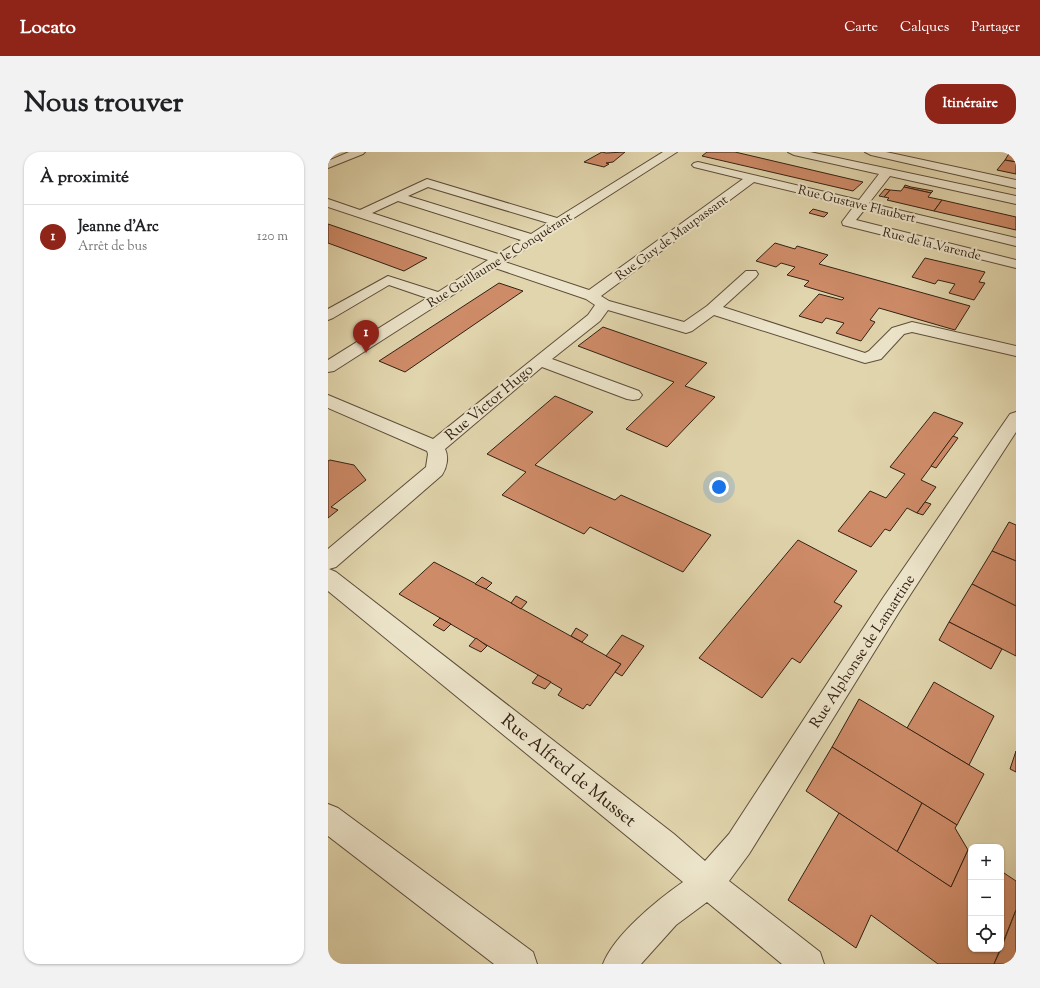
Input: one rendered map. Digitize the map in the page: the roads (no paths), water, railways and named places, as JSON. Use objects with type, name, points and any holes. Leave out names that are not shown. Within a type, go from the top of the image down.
[{"type":"street","points":[[328,165],[359,152]]},
{"type":"street","name":"Rue Guillaume le Conquérant","points":[[328,367],[671,152]]},
{"type":"street","points":[[794,152],[1016,200]]},
{"type":"street","points":[[871,152],[1016,184]]},
{"type":"street","points":[[930,182],[942,167],[955,157]]},
{"type":"street","name":"Rue Gustave Flaubert","points":[[698,165],[861,203],[1016,242]]},
{"type":"street","points":[[861,203],[886,173]]},
{"type":"street","name":"Rue Guy de Maupassant","points":[[597,300],[752,178]]},
{"type":"street","points":[[361,214],[427,183],[558,222]]},
{"type":"street","points":[[397,197],[532,239]]},
{"type":"street","points":[[328,203],[496,261],[597,300],[686,328],[752,274]]},
{"type":"street","name":"Rue de la Varende","points":[[861,203],[848,222],[1016,264]]},
{"type":"street","points":[[328,315],[388,280],[439,297]]},
{"type":"street","name":"Rue Victor Hugo","points":[[328,561],[435,470],[438,454],[435,447],[540,360],[594,318],[597,300]]},
{"type":"street","points":[[712,308],[865,358],[874,356],[898,331],[912,327],[1016,351]]},
{"type":"street","name":"Rue Victor Hugo","points":[[540,360],[633,395]]},
{"type":"street","points":[[328,401],[435,447]]},
{"type":"street","name":"Rue Alphonse de Lamartine","points":[[619,964],[664,914],[707,883],[739,844],[891,605],[1016,418]]},
{"type":"street","name":"Rue Alfred de Musset","points":[[328,578],[663,845],[707,883],[808,964]]},
{"type":"street","points":[[328,818],[521,964]]},
{"type":"place","name":"Jeanne d'Arc","points":[[366,353]]}]
